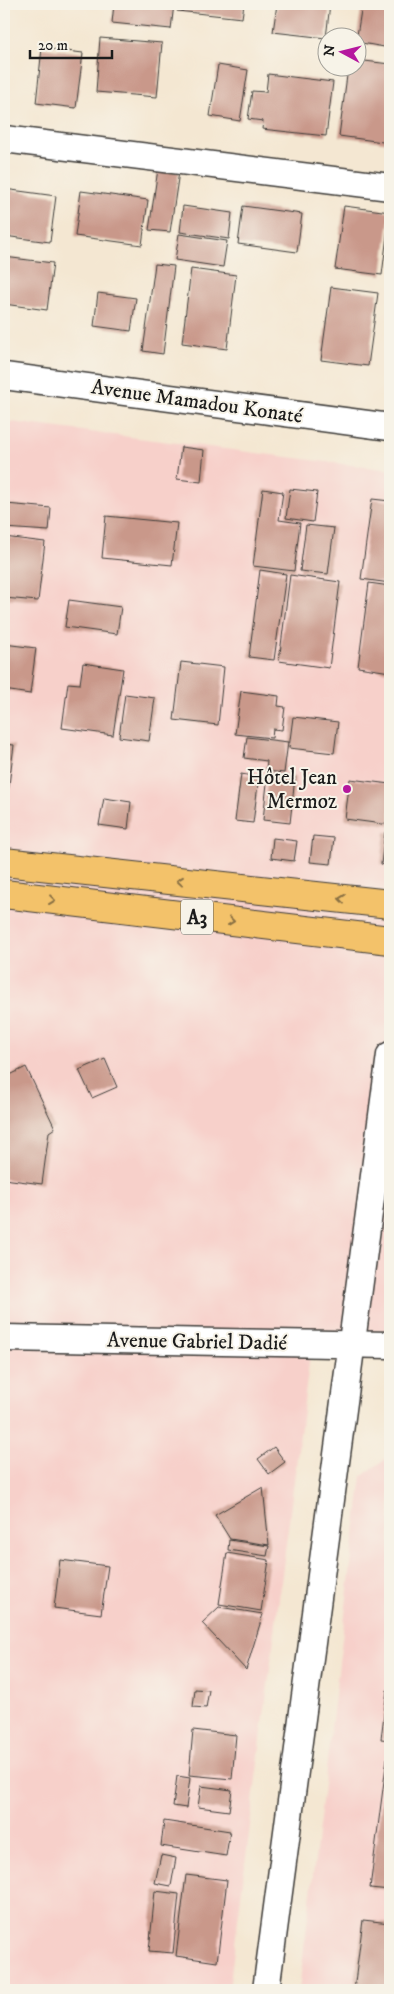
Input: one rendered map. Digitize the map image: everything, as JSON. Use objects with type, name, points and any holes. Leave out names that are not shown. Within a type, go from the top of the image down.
[{"type":"highway","name":"A3","points":[[4,862],[390,904]]},
{"type":"highway","name":"A3","points":[[4,894],[390,940]]},
{"type":"street","points":[[4,139],[390,187]]},
{"type":"street","name":"Avenue Mamadou Konaté","points":[[4,376],[390,427]]},
{"type":"street","points":[[266,1990],[390,1055]]},
{"type":"street","name":"Avenue Gabriel Dadié","points":[[4,1338],[390,1345]]},
{"type":"shaded area","points":[[4,421],[390,470],[390,1335],[313,1332],[229,1990],[4,1990]]},
{"type":"shaded area","points":[[390,1456],[390,1990],[299,1990],[362,1476]]},
{"type":"building","points":[[114,4],[174,4],[171,29],[112,23]]},
{"type":"building","points":[[178,4],[244,4],[242,18],[177,11]]},
{"type":"building","points":[[277,4],[330,4],[327,28],[316,28],[316,37],[273,32]]},
{"type":"building","points":[[362,4],[390,4],[390,48],[366,44],[366,28],[358,28]]},
{"type":"building","points":[[100,38],[162,43],[157,97],[96,92]]},
{"type":"building","points":[[42,48],[83,53],[76,108],[36,103]]},
{"type":"building","points":[[366,61],[390,64],[390,143],[339,136],[347,78],[366,78]]},
{"type":"building","points":[[218,65],[248,70],[240,121],[210,116]]},
{"type":"building","points":[[268,74],[333,82],[326,136],[262,129],[263,121],[248,119],[252,91],[266,92]]},
{"type":"building","points":[[158,169],[179,172],[170,232],[149,230]]},
{"type":"building","points":[[4,189],[56,196],[50,242],[4,236]]},
{"type":"building","points":[[81,191],[148,200],[142,245],[75,236]]},
{"type":"building","points":[[183,206],[232,213],[229,239],[180,232]]},
{"type":"building","points":[[243,206],[302,214],[297,252],[238,244]]},
{"type":"building","points":[[344,206],[390,212],[382,275],[335,269]]},
{"type":"building","points":[[179,234],[227,241],[223,267],[175,260]]},
{"type":"building","points":[[4,257],[53,263],[47,310],[4,304]]},
{"type":"building","points":[[155,264],[174,266],[163,354],[143,351]]},
{"type":"building","points":[[191,269],[236,275],[227,349],[182,343]]},
{"type":"building","points":[[331,287],[378,293],[368,366],[321,360]]},
{"type":"building","points":[[98,293],[136,298],[131,331],[94,326]]},
{"type":"building","points":[[181,447],[204,450],[201,482],[177,479]]},
{"type":"building","points":[[263,489],[283,492],[279,520],[300,523],[294,571],[253,566]]},
{"type":"building","points":[[290,489],[317,492],[313,522],[286,518]]},
{"type":"building","points":[[372,499],[390,501],[386,533],[390,533],[390,583],[361,579]]},
{"type":"building","points":[[6,504],[51,508],[49,531],[4,528]]},
{"type":"building","points":[[106,516],[177,523],[172,565],[102,558]]},
{"type":"building","points":[[306,525],[334,528],[328,574],[300,571]]},
{"type":"building","points":[[4,537],[45,542],[38,601],[4,598]]},
{"type":"building","points":[[260,570],[286,574],[274,660],[249,657]]},
{"type":"building","points":[[290,575],[340,582],[329,668],[279,661]]},
{"type":"building","points":[[369,583],[390,586],[390,672],[358,667]]},
{"type":"building","points":[[69,600],[121,607],[117,634],[65,627]]},
{"type":"building","points":[[4,644],[36,648],[30,694],[4,690]]},
{"type":"building","points":[[181,662],[224,667],[218,725],[174,720]]},
{"type":"building","points":[[83,663],[123,669],[113,735],[62,728],[68,683],[80,684]]},
{"type":"building","points":[[241,691],[279,696],[278,706],[285,707],[282,730],[273,729],[272,738],[235,734]]},
{"type":"building","points":[[125,694],[155,698],[149,741],[119,737]]},
{"type":"building","points":[[293,717],[338,722],[334,753],[289,748]]},
{"type":"building","points":[[247,737],[288,742],[284,773],[266,771],[267,761],[244,758]]},
{"type":"building","points":[[4,744],[14,745],[7,801],[4,800]]},
{"type":"building","points":[[241,774],[259,777],[253,823],[235,821]]},
{"type":"building","points":[[268,774],[295,777],[290,823],[263,820]]},
{"type":"building","points":[[350,779],[390,784],[390,825],[345,819]]},
{"type":"building","points":[[104,798],[131,802],[128,829],[99,825]]},
{"type":"building","points":[[385,832],[390,832],[390,866],[381,864]]},
{"type":"building","points":[[313,836],[334,838],[331,864],[310,862]]},
{"type":"building","points":[[273,838],[297,841],[294,861],[271,858]]},
{"type":"building","points":[[105,1059],[117,1087],[92,1098],[79,1070]]},
{"type":"building","points":[[26,1067],[55,1128],[49,1132],[42,1184],[4,1179],[4,1078]]},
{"type":"building","points":[[274,1447],[285,1462],[269,1474],[258,1459]]},
{"type":"building","points":[[263,1487],[269,1545],[230,1539],[215,1515]]},
{"type":"building","points":[[229,1540],[269,1546],[267,1556],[228,1550]]},
{"type":"building","points":[[227,1553],[269,1560],[261,1611],[219,1604]]},
{"type":"building","points":[[60,1560],[108,1566],[101,1614],[54,1608]]},
{"type":"building","points":[[219,1607],[263,1614],[246,1670],[202,1623]]},
{"type":"building","points":[[195,1689],[209,1690],[206,1708],[193,1707]]},
{"type":"building","points":[[387,1690],[390,1690],[390,1740],[381,1739]]},
{"type":"building","points":[[193,1730],[236,1735],[232,1779],[189,1775]]},
{"type":"building","points":[[387,1758],[390,1758],[390,1890],[370,1888]]},
{"type":"building","points":[[177,1776],[190,1778],[186,1808],[173,1806]]},
{"type":"building","points":[[201,1786],[232,1790],[229,1811],[198,1807]]},
{"type":"building","points":[[164,1821],[230,1831],[226,1856],[161,1846]]},
{"type":"building","points":[[161,1855],[176,1858],[171,1886],[155,1883]]},
{"type":"building","points":[[186,1875],[227,1880],[217,1962],[176,1956]]},
{"type":"building","points":[[155,1891],[179,1894],[173,1953],[149,1951]]},
{"type":"building","points":[[363,1920],[390,1923],[390,1990],[354,1990]]},
{"type":"place","name":"Hôtel Jean Mermoz","points":[[347,789]]}]
